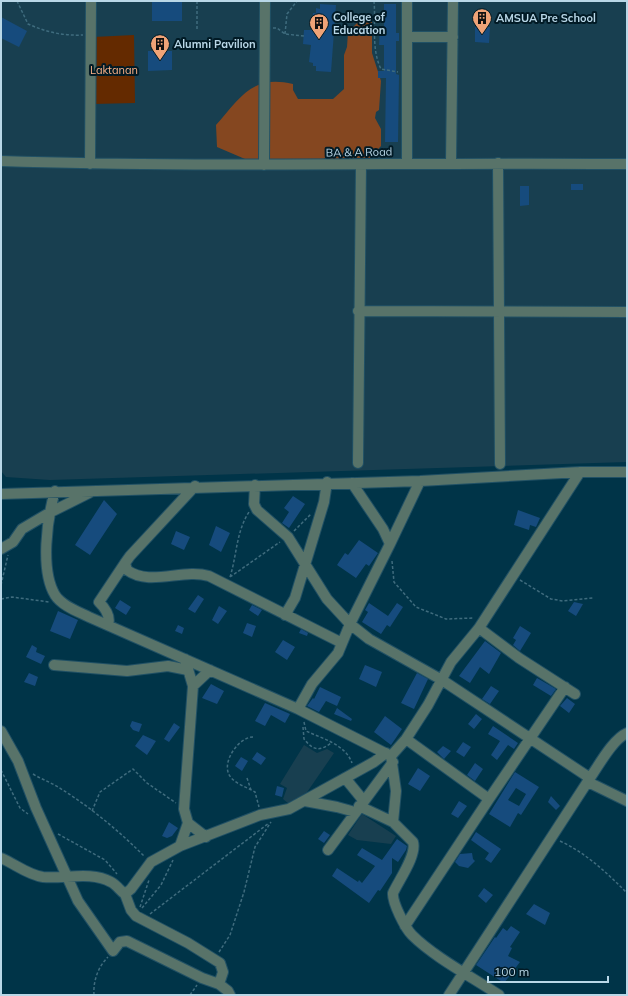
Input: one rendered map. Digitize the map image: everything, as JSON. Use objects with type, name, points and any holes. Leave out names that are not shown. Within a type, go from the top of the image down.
[{"type":"street","points":[[90,164],[91,1]]},
{"type":"street","points":[[264,165],[265,1]]},
{"type":"street","points":[[407,1],[407,164]]},
{"type":"street","points":[[451,162],[453,1]]},
{"type":"street","points":[[407,37],[453,37]]},
{"type":"street","name":"BA & A Road","points":[[1,161],[90,164],[264,165],[361,165],[451,162],[627,164]]},
{"type":"street","points":[[498,163],[500,464]]},
{"type":"street","points":[[358,463],[358,311],[361,165]]},
{"type":"street","points":[[358,311],[627,312]]},
{"type":"street","points":[[328,850],[359,806],[390,757],[406,739],[442,680],[451,662],[486,618],[580,472]]},
{"type":"street","points":[[1,494],[196,486],[420,480],[580,472],[627,472]]},
{"type":"street","points":[[301,711],[312,684],[334,659],[420,480]]},
{"type":"street","points":[[285,614],[295,598],[324,502],[327,482]]},
{"type":"street","points":[[352,482],[383,529],[390,544]]},
{"type":"street","points":[[255,485],[254,504],[257,510],[288,537],[327,599],[350,624],[369,639],[442,680],[589,780],[627,801]]},
{"type":"street","points":[[108,625],[108,615],[106,609],[99,602],[125,564],[196,486]]},
{"type":"street","points":[[1,549],[13,542],[22,529],[49,513],[95,491]]},
{"type":"street","points":[[55,492],[49,513],[46,551],[50,579],[56,596],[72,609],[301,711],[390,757]]},
{"type":"street","points":[[125,564],[127,570],[137,576],[148,577],[200,573],[342,643]]},
{"type":"street","points":[[479,628],[519,658],[576,694]]},
{"type":"street","points":[[180,846],[188,823],[184,809],[193,686],[185,659]]},
{"type":"street","points":[[54,665],[128,671],[168,666],[188,670]]},
{"type":"street","points":[[193,686],[210,670]]},
{"type":"street","points":[[405,926],[489,798],[565,687]]},
{"type":"street","points":[[1,730],[18,762],[78,901],[113,951],[120,942],[127,941],[202,978],[219,984],[228,991],[230,995]]},
{"type":"street","points":[[448,995],[613,744],[619,737],[627,733]]},
{"type":"street","points":[[406,739],[489,798]]},
{"type":"street","points":[[125,894],[132,889],[151,862],[180,846],[260,815],[290,809],[374,762],[390,757]]},
{"type":"street","points":[[390,757],[396,790],[393,822]]},
{"type":"street","points":[[345,778],[359,806]]},
{"type":"street","points":[[305,801],[337,807],[359,806],[393,822],[413,842],[415,846],[414,855],[404,871],[393,896],[405,926],[411,934],[499,995]]},
{"type":"street","points":[[188,823],[206,837]]},
{"type":"street","points":[[1,858],[26,871],[41,876],[106,879],[113,883],[125,894],[131,910],[139,918],[215,959],[223,967],[219,984]]},
{"type":"path","points":[[18,1],[28,24],[40,29],[64,35],[91,34]]},
{"type":"path","points":[[196,1],[197,30]]},
{"type":"path","points":[[286,34],[287,14],[297,1]]},
{"type":"path","points":[[360,1],[373,1],[376,48],[381,69],[398,72]]},
{"type":"path","points":[[265,28],[277,28],[286,34],[304,36]]},
{"type":"path","points":[[375,37],[380,37]]},
{"type":"path","points":[[224,584],[230,577],[242,523],[254,504]]},
{"type":"path","points":[[1,585],[7,557],[13,542]]},
{"type":"path","points":[[392,559],[394,582],[416,607],[446,619],[486,618]]},
{"type":"path","points":[[513,576],[551,599],[563,601],[593,598]]},
{"type":"path","points":[[1,598],[12,597],[49,602],[56,596]]},
{"type":"path","points":[[301,711],[304,739],[310,747],[318,750],[331,743]]},
{"type":"path","points":[[303,725],[306,731],[343,748],[349,755],[355,772]]},
{"type":"path","points":[[253,737],[248,737],[236,746],[228,761],[228,772],[234,780],[255,792],[258,798],[260,815]]},
{"type":"path","points":[[92,811],[100,792],[133,769],[146,783],[184,809]]},
{"type":"path","points":[[1,770],[20,808],[33,817]]},
{"type":"path","points":[[32,774],[57,786],[92,811],[127,839],[151,862]]},
{"type":"path","points":[[247,778],[251,790]]},
{"type":"path","points":[[139,918],[272,821],[255,847],[244,892],[230,935],[215,959]]},
{"type":"path","points":[[45,826],[105,860],[119,877]]},
{"type":"path","points":[[552,837],[572,846],[600,866],[627,893]]},
{"type":"path","points":[[139,918],[161,885],[174,859]]},
{"type":"path","points":[[139,918],[149,878]]},
{"type":"path","points":[[94,995],[95,980],[101,964],[113,951]]},
{"type":"path","points":[[190,995],[202,978]]},
{"type":"shaded area","points":[[1,1],[627,1],[627,462],[50,480],[6,477],[1,471]]},
{"type":"shaded area","points":[[366,18],[372,22],[372,53],[381,81],[379,110],[376,112],[375,118],[381,129],[381,146],[370,158],[340,158],[336,161],[331,161],[329,156],[321,161],[245,159],[217,147],[216,125],[240,98],[257,85],[267,82],[293,84],[293,90],[298,99],[333,99],[344,89],[344,55],[347,47],[348,32],[359,21]]},
{"type":"shaded area","points":[[304,745],[317,753],[327,749],[334,753],[301,801],[289,804],[283,799],[287,788],[280,784]]},
{"type":"shaded area","points":[[362,814],[396,836],[391,844],[357,840],[348,835]]},
{"type":"green space","name":"Laktanan","points":[[134,35],[135,103],[93,104],[93,37]]},
{"type":"building","points":[[152,1],[182,1],[182,21],[152,21]]},
{"type":"building","name":"College of Education","points":[[320,4],[336,5],[331,72],[316,71],[316,66],[313,66],[313,63],[309,62],[311,45],[303,44],[304,30],[312,30],[313,13],[316,13],[316,8],[320,9]]},
{"type":"building","points":[[384,4],[396,4],[396,33],[399,33],[399,41],[396,41],[396,74],[399,75],[398,142],[385,142],[386,78],[378,78],[378,71],[384,71],[384,45],[379,45],[380,28],[384,28]]},
{"type":"building","points":[[1,17],[27,31],[19,47],[1,38]]},
{"type":"building","name":"AMSUA Pre School","points":[[475,27],[490,27],[489,43],[475,42]]},
{"type":"building","name":"Alumni Pavilion","points":[[148,51],[172,51],[172,70],[148,71]]},
{"type":"building","points":[[571,184],[583,184],[583,190],[571,190]]},
{"type":"building","points":[[520,186],[529,186],[529,205],[520,206]]},
{"type":"building","points":[[293,496],[305,504],[289,528],[282,523],[289,512],[284,508]]},
{"type":"building","points":[[104,500],[117,514],[90,555],[75,545]]},
{"type":"building","points":[[518,510],[540,518],[536,527],[530,525],[529,530],[514,525]]},
{"type":"building","points":[[216,526],[230,533],[221,552],[209,545]]},
{"type":"building","points":[[176,531],[190,537],[184,550],[171,544]]},
{"type":"building","points":[[359,540],[378,553],[369,566],[366,564],[356,578],[337,565],[345,553],[348,555]]},
{"type":"building","points":[[198,595],[204,599],[195,613],[188,609]]},
{"type":"building","points":[[120,600],[131,607],[126,615],[115,608]]},
{"type":"building","points":[[574,602],[583,604],[576,616],[568,611]]},
{"type":"building","points":[[369,603],[388,616],[397,603],[403,607],[390,627],[387,625],[381,634],[362,622],[368,612],[365,610]]},
{"type":"building","points":[[252,605],[262,610],[258,616],[249,610]]},
{"type":"building","points":[[219,606],[227,611],[218,624],[212,620]]},
{"type":"building","points":[[58,611],[78,620],[70,639],[50,631]]},
{"type":"building","points":[[247,623],[256,626],[252,637],[243,633]]},
{"type":"building","points":[[178,625],[184,628],[182,634],[175,631]]},
{"type":"building","points":[[520,626],[531,633],[520,651],[513,645],[516,640],[513,638]]},
{"type":"building","points":[[301,629],[308,633],[307,636],[299,633]]},
{"type":"building","points":[[283,640],[295,647],[287,660],[275,652]]},
{"type":"building","points":[[485,641],[501,653],[489,674],[480,667],[470,683],[459,676]]},
{"type":"building","points":[[32,645],[37,648],[36,652],[45,656],[41,664],[26,657]]},
{"type":"building","points":[[365,665],[382,672],[376,687],[359,679]]},
{"type":"building","points":[[29,673],[38,677],[35,686],[24,682]]},
{"type":"building","points":[[417,673],[428,679],[414,709],[401,703]]},
{"type":"building","points":[[537,678],[556,689],[551,696],[533,685]]},
{"type":"building","points":[[211,684],[224,691],[217,704],[202,698]]},
{"type":"building","points":[[491,686],[499,691],[490,704],[482,699]]},
{"type":"building","points":[[320,687],[341,697],[337,706],[326,701],[319,712],[307,706],[313,698],[314,699]]},
{"type":"building","points":[[567,698],[575,704],[569,713],[560,706]]},
{"type":"building","points":[[265,703],[290,714],[285,723],[271,715],[265,726],[255,721]]},
{"type":"building","points":[[337,708],[352,719],[351,721],[334,714]]},
{"type":"building","points":[[476,714],[482,719],[474,729],[468,724]]},
{"type":"building","points":[[385,716],[402,729],[391,745],[374,732]]},
{"type":"building","points":[[132,721],[142,724],[139,732],[133,730],[130,726]]},
{"type":"building","points":[[174,723],[180,727],[169,742],[164,739]]},
{"type":"building","points":[[493,726],[518,743],[514,749],[508,745],[497,760],[491,755],[500,741],[488,734]]},
{"type":"building","points":[[143,735],[156,741],[147,755],[135,746]]},
{"type":"building","points":[[463,742],[471,747],[464,757],[456,752]]},
{"type":"building","points":[[443,746],[451,751],[444,759],[437,752]]},
{"type":"building","points":[[257,752],[266,758],[261,765],[252,759]]},
{"type":"building","points":[[241,757],[248,761],[242,771],[235,766]]},
{"type":"building","points":[[475,763],[483,769],[475,781],[467,775]]},
{"type":"building","points":[[418,768],[430,776],[420,791],[408,784]]},
{"type":"building","points":[[515,772],[539,787],[521,815],[518,813],[510,827],[489,814]],"holes":[[[516,788],[526,794],[519,806],[508,800]]]},
{"type":"building","points":[[277,786],[284,788],[282,797],[275,795]]},
{"type":"building","points":[[551,796],[560,806],[556,810],[548,802]]},
{"type":"building","points":[[459,801],[467,806],[458,818],[451,814]]},
{"type":"building","points":[[169,822],[178,828],[172,836],[167,838],[162,836]]},
{"type":"building","points":[[324,831],[330,835],[324,843],[318,839]]},
{"type":"building","points":[[476,832],[501,849],[491,863],[485,859],[489,853],[471,840]]},
{"type":"building","points":[[397,839],[407,846],[406,850],[398,862],[392,858],[392,873],[380,891],[378,890],[369,903],[332,876],[337,868],[358,882],[359,880],[362,883],[375,866],[357,855],[362,848],[382,860]]},
{"type":"building","points":[[472,853],[475,861],[468,868],[459,866],[455,862],[460,854]]},
{"type":"building","points":[[484,888],[493,895],[486,903],[478,896]]},
{"type":"building","points":[[534,904],[550,913],[545,925],[526,914]]},
{"type":"building","points":[[511,926],[520,932],[510,947],[512,948],[508,956],[520,962],[504,983],[476,965],[503,928],[507,931]]},
{"type":"place","name":"AMSUA Pre School","points":[[482,35]]},
{"type":"place","name":"College of Education","points":[[319,40]]},
{"type":"place","name":"Alumni Pavilion","points":[[160,61]]}]
